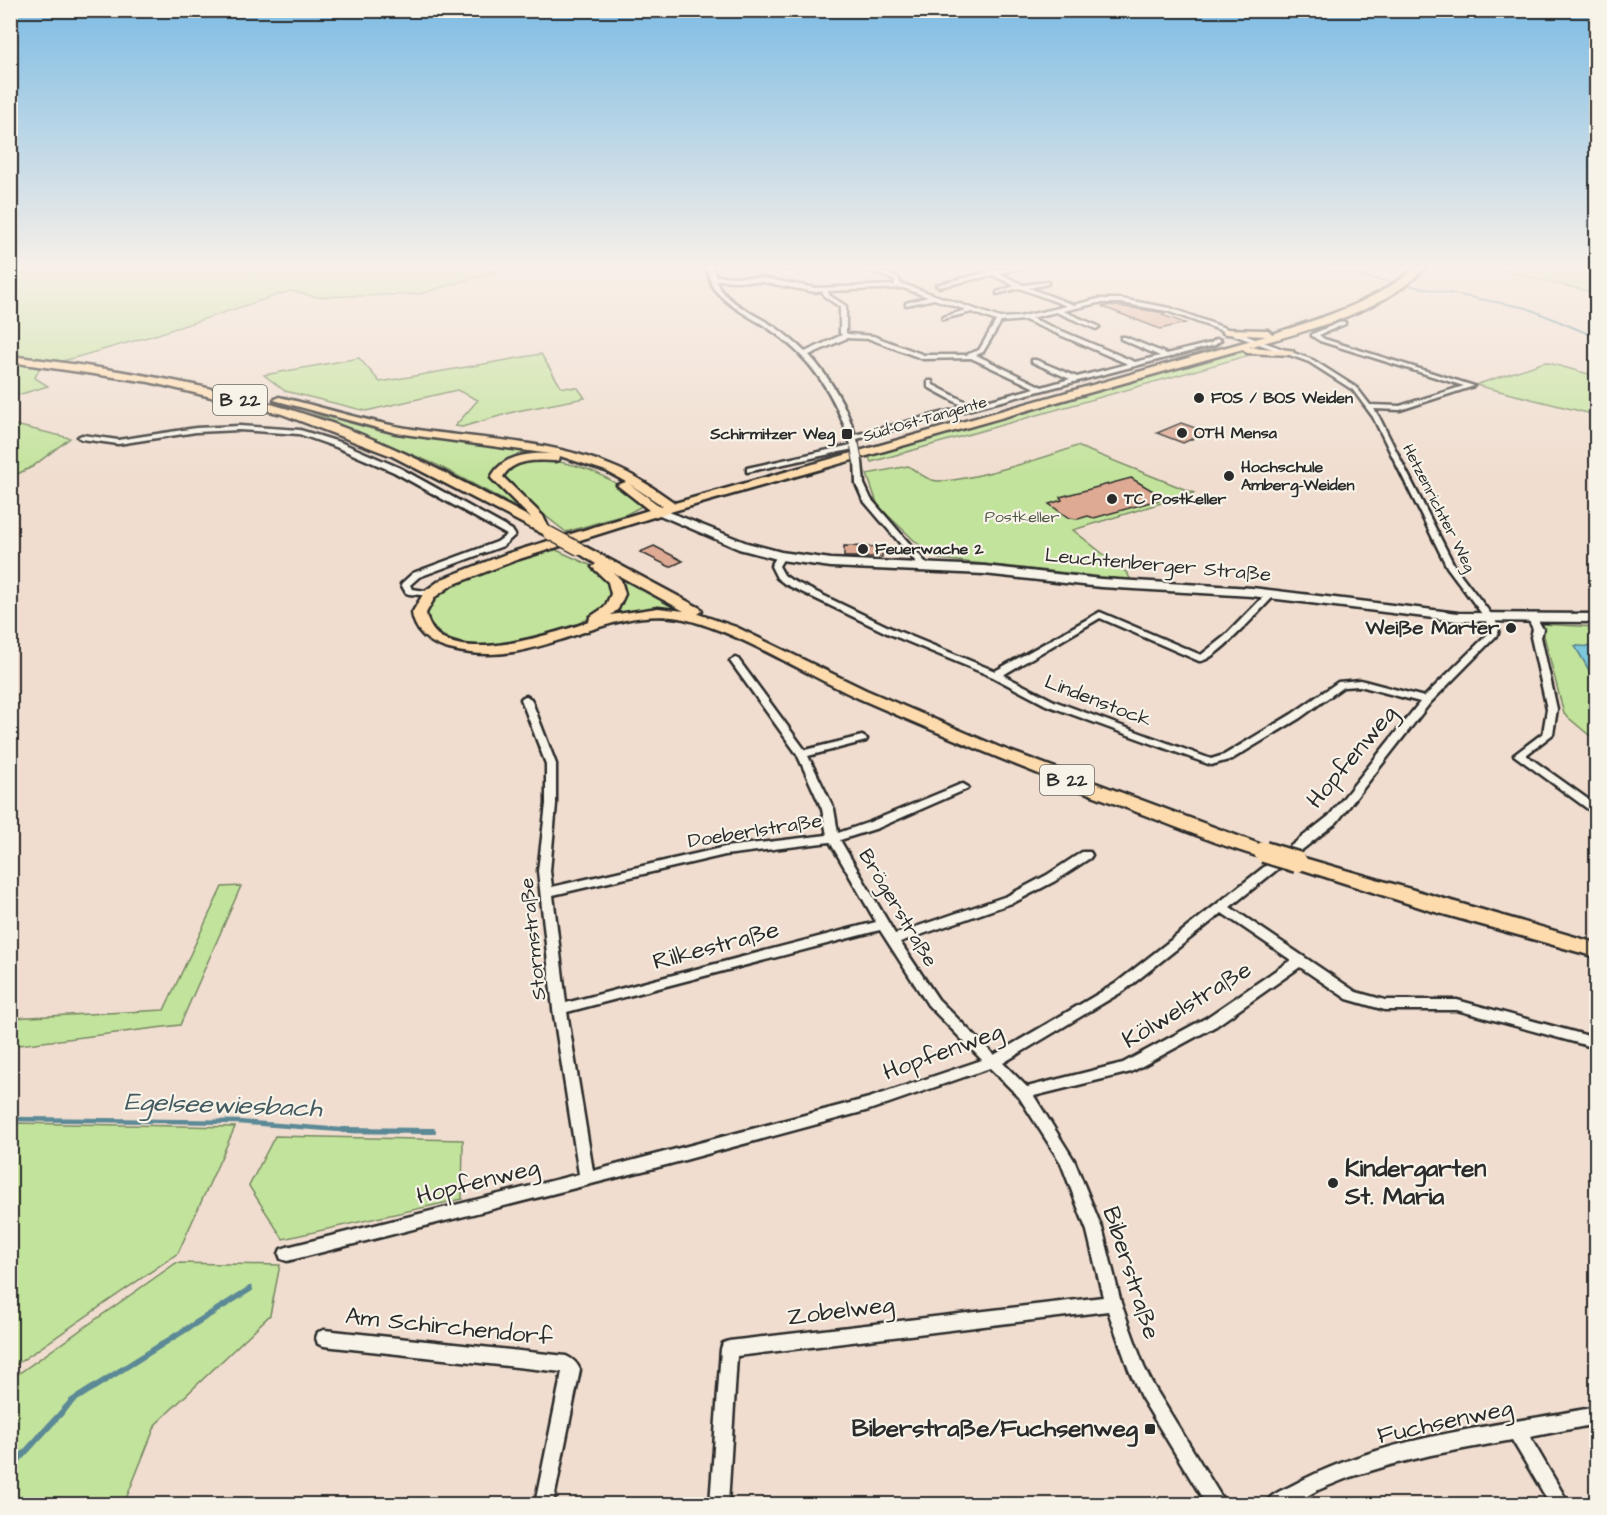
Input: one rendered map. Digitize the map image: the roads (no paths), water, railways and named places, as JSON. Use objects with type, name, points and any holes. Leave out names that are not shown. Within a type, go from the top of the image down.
[{"type":"main road","name":"Süd-Ost-Tangente","points":[[430,594],[470,571],[659,511],[1216,355],[1276,336]]},
{"type":"main road","points":[[1216,355],[1257,349],[1289,353]]},
{"type":"main road","name":"B 22","points":[[10,359],[149,378],[272,408],[371,442],[424,466],[741,636],[874,699],[1007,756],[1264,852],[1439,906],[1596,950]]},
{"type":"main road","points":[[149,378],[217,387],[414,433],[557,451],[603,465],[652,492],[673,507]]},
{"type":"main road","points":[[546,532],[539,519],[497,478],[498,473],[513,463],[540,458],[573,462],[615,480],[659,511]]},
{"type":"main road","points":[[652,492],[680,496],[725,492]]},
{"type":"main road","name":"B 22","points":[[568,635],[611,609],[618,594],[614,580],[583,552]]},
{"type":"main road","name":"B 22","points":[[430,594],[421,607],[419,619],[426,632],[453,646],[500,651],[526,648],[621,617],[661,612],[682,614],[741,636]]},
{"type":"street","points":[[783,336],[805,354],[827,380],[854,442],[860,484],[867,500],[924,566]]},
{"type":"street","points":[[805,354],[846,336],[871,338],[923,357],[972,356],[1040,388]]},
{"type":"street","points":[[972,356],[981,351],[990,336]]},
{"type":"street","points":[[1067,336],[1133,364]]},
{"type":"street","name":"Hetzenrichter Weg","points":[[1239,336],[1326,368],[1345,381],[1370,407],[1451,567],[1489,618]]},
{"type":"street","points":[[1316,336],[1471,386],[1400,408],[1370,407]]},
{"type":"street","points":[[1123,338],[1166,356]]},
{"type":"street","points":[[750,470],[854,442],[969,406],[1213,344],[1218,340]]},
{"type":"street","points":[[1034,361],[1075,378]]},
{"type":"street","points":[[930,382],[930,386],[969,406]]},
{"type":"street","points":[[82,437],[118,442],[196,430],[239,428],[300,432],[330,441],[388,466],[509,532],[511,535],[500,544],[416,575],[405,584],[409,591],[430,594]]},
{"type":"street","name":"Leuchtenberger Straße","points":[[673,507],[718,537]]},
{"type":"street","name":"Leuchtenberger Straße","points":[[659,511],[718,537],[782,556],[831,563],[984,570],[1101,583],[1271,594],[1432,615],[1533,619],[1596,618]]},
{"type":"street","points":[[618,524],[651,519],[680,521]]},
{"type":"street","name":"Lindenstock","points":[[782,556],[774,566],[780,576],[817,598],[996,675],[1050,703],[1211,762],[1228,756],[1276,728],[1341,684],[1360,683],[1426,701]]},
{"type":"street","points":[[996,675],[1100,615],[1202,658],[1228,638],[1271,594]]},
{"type":"street","name":"Hopfenweg","points":[[287,1254],[587,1179],[869,1104],[995,1061],[1120,987],[1333,819],[1426,701],[1493,634],[1494,628],[1489,618]]},
{"type":"street","points":[[1533,619],[1538,629],[1536,637],[1552,709],[1548,734],[1519,755],[1596,810]]},
{"type":"street","name":"Brögerstraße","points":[[735,661],[802,754],[828,809],[833,838],[882,925],[933,1002],[995,1061]]},
{"type":"street","name":"Stormstraße","points":[[526,699],[551,764],[551,804],[544,871],[560,1009],[587,1179]]},
{"type":"street","points":[[802,754],[862,738]]},
{"type":"street","name":"Doeberlstraße","points":[[546,892],[725,851],[833,838],[874,825],[963,787]]},
{"type":"street","points":[[892,940],[1011,899],[1051,878],[1086,855]]},
{"type":"street","points":[[1222,907],[1352,996],[1385,1005],[1457,1005],[1596,1042]]},
{"type":"street","name":"Rilkestraße","points":[[560,1009],[882,925]]},
{"type":"street","name":"Kölwelstraße","points":[[1024,1093],[1126,1068],[1211,1022],[1299,961]]},
{"type":"street","name":"Biberstraße","points":[[995,1061],[1024,1093],[1067,1160],[1095,1231],[1113,1303],[1147,1391],[1216,1504]]},
{"type":"street","name":"Zobelweg","points":[[719,1504],[729,1349],[1113,1303]]},
{"type":"street","name":"Am Schirchendorf","points":[[324,1338],[566,1364],[572,1370],[544,1504]]},
{"type":"street","name":"Fuchsenweg","points":[[1275,1504],[1296,1491],[1369,1463],[1433,1444],[1596,1416]]},
{"type":"street","points":[[1517,1431],[1560,1504]]},
{"type":"water","points":[[1575,646],[1596,647],[1596,682]]},
{"type":"waterway","name":"Egelseewiesbach","points":[[10,1119],[238,1122],[354,1131],[433,1131],[343,1130]]},
{"type":"waterway","points":[[10,1469],[72,1401],[250,1289]]},
{"type":"place","name":"FOS / BOS Weiden","points":[[1199,398]]},
{"type":"place","name":"OTH Mensa","points":[[1182,433]]},
{"type":"place","name":"Schirmitzer Weg","points":[[847,434]]},
{"type":"place","name":"Hochschule Amberg-Weiden","points":[[1229,476]]},
{"type":"place","name":"TC Postkeller","points":[[1112,499]]},
{"type":"place","name":"Feuerwache 2","points":[[863,549]]},
{"type":"place","name":"Weiße Marter","points":[[1511,628]]},
{"type":"place","name":"Kindergarten St. Maria","points":[[1333,1183]]},
{"type":"place","name":"Biberstraße/Fuchsenweg","points":[[1150,1429]]},
{"type":"park label","name":"Postkeller","points":[[1022,517]]}]
